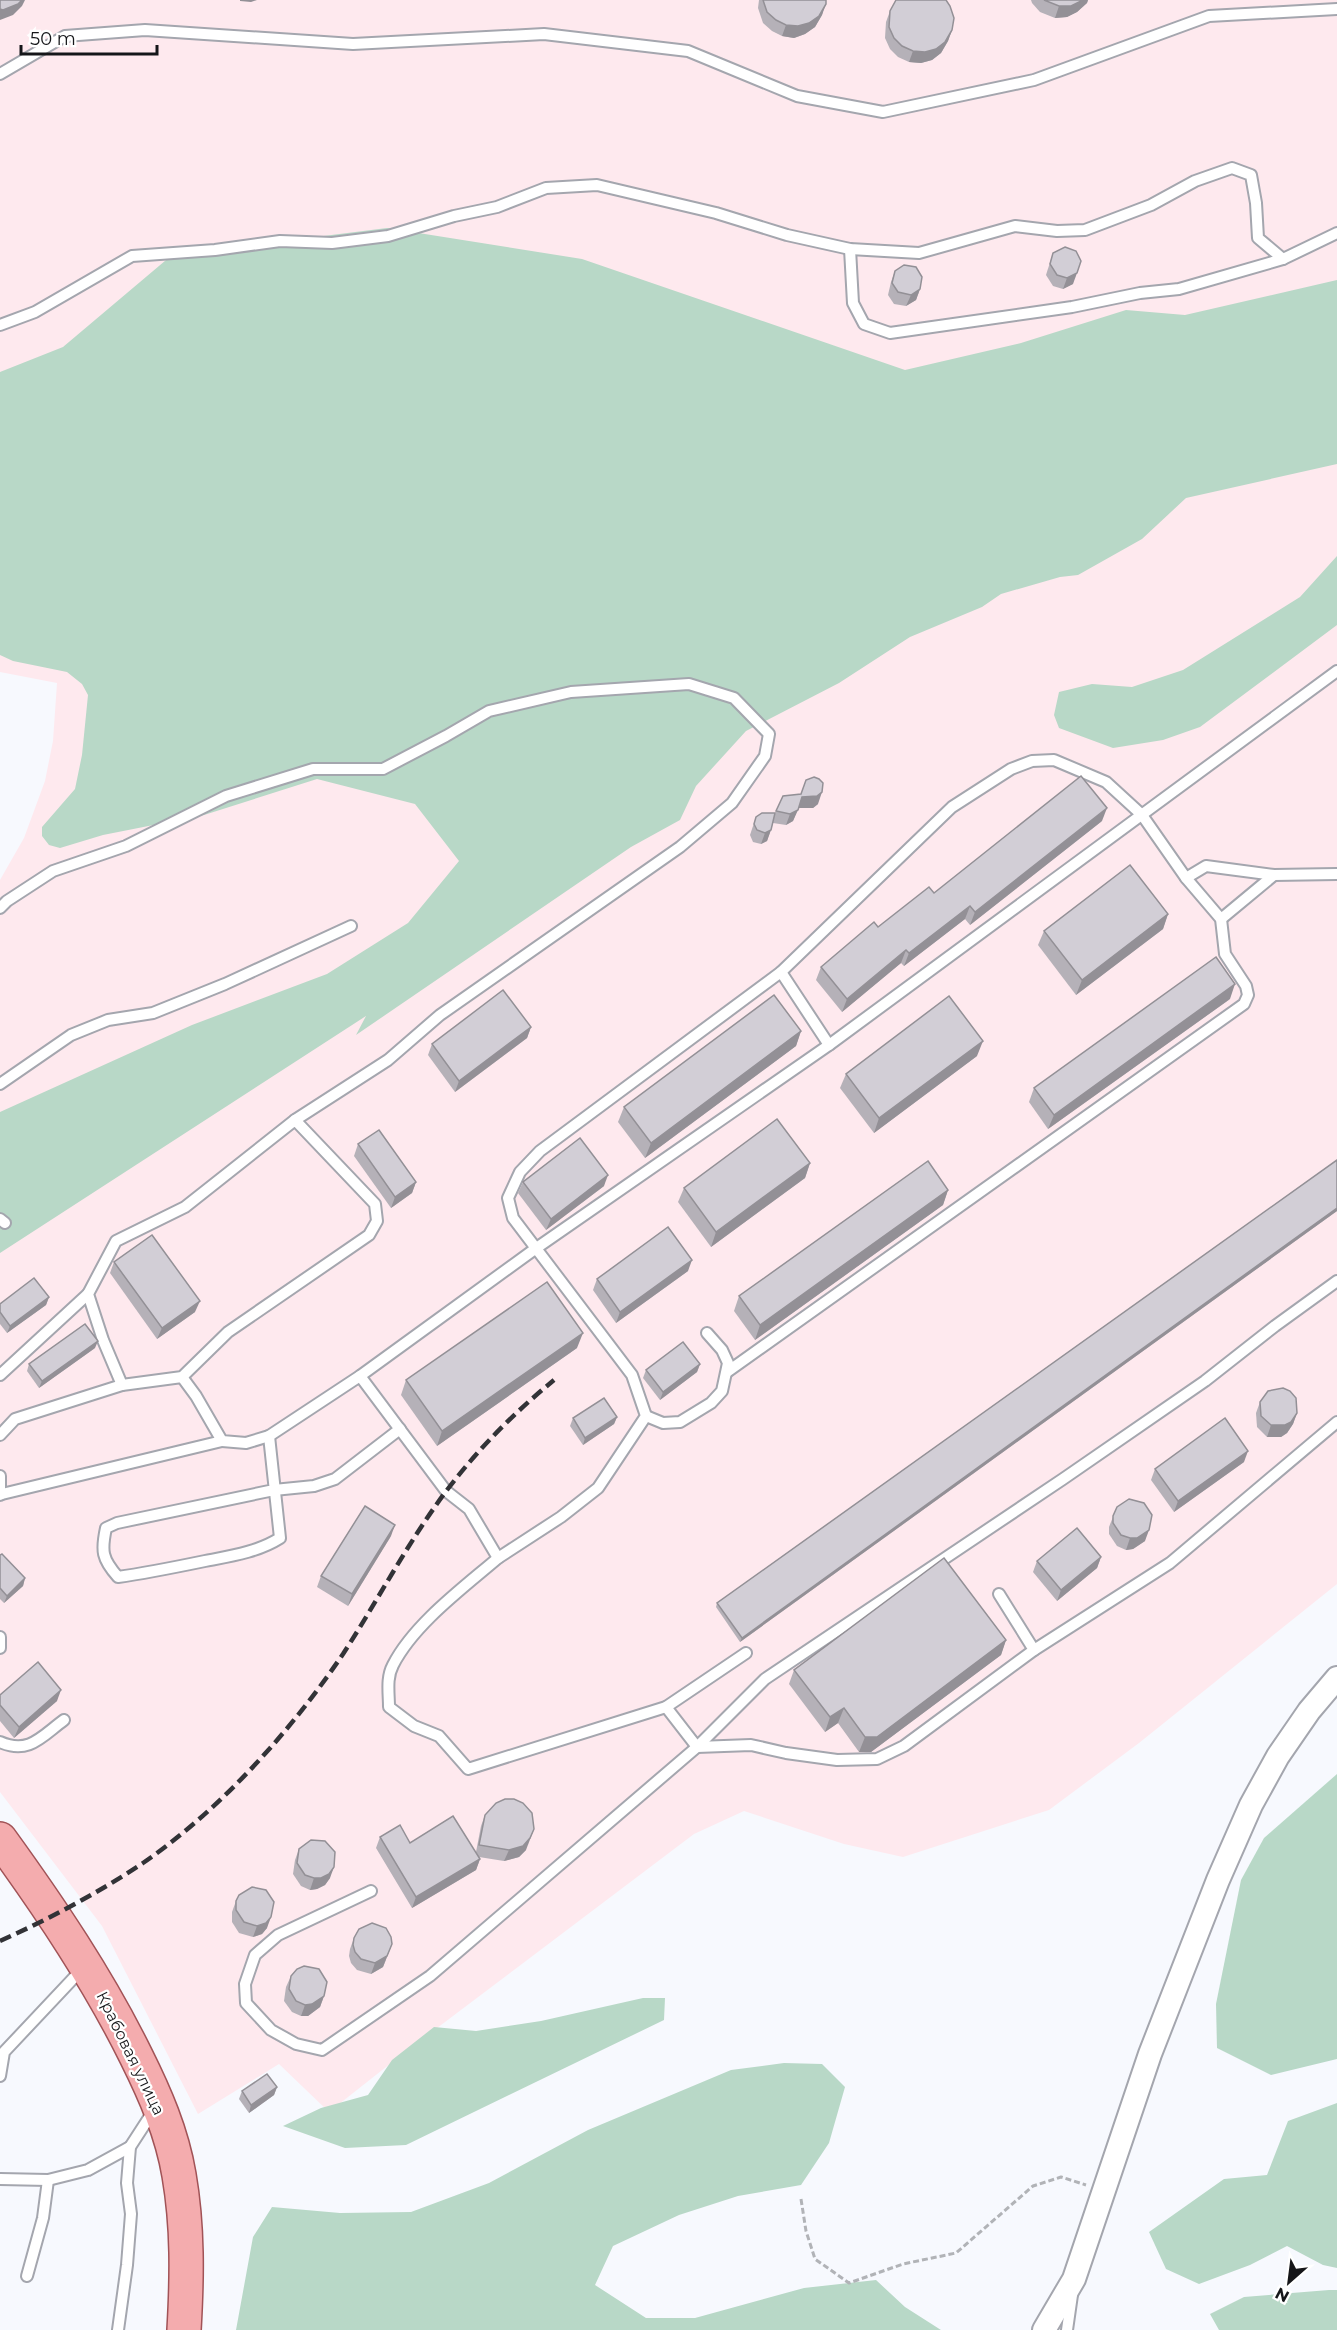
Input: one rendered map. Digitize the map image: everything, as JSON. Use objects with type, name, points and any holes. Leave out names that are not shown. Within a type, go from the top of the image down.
[{"type":"main road","name":"Крабовая улица","points":[[0,1839],[86,1964],[159,2102],[179,2173],[186,2225],[187,2283],[184,2330]]},
{"type":"street","points":[[1044,2330],[1074,2279],[1150,2054],[1218,1880],[1251,1805],[1278,1756],[1309,1711],[1337,1678]]},
{"type":"lane","points":[[0,74],[65,36],[145,30],[353,44],[544,34],[688,51],[797,96],[883,112],[1034,80],[1209,16],[1337,9]]},
{"type":"lane","points":[[0,325],[34,312],[132,256],[215,250],[280,241],[332,243],[388,236],[454,216],[497,207],[546,188],[597,184],[716,213],[787,235],[850,249],[919,253],[1014,226],[1057,231],[1086,230],[1151,205],[1195,181],[1232,168],[1251,176],[1256,203],[1258,238],[1283,259]]},
{"type":"lane","points":[[850,249],[853,303],[864,324],[890,333],[1072,307],[1140,293],[1179,289],[1283,259],[1337,233]]},
{"type":"lane","points":[[0,1476],[1,1495],[222,1441],[246,1443],[269,1436],[360,1376],[535,1249],[829,1045],[1337,671]]},
{"type":"lane","points":[[0,908],[53,871],[126,846],[226,796],[313,769],[383,769],[489,711],[571,692],[688,684],[734,698],[769,734],[765,756],[732,803],[680,847],[440,1015],[388,1060],[295,1120],[184,1207],[116,1241],[88,1294],[0,1375]]},
{"type":"lane","points":[[707,1334],[722,1350],[728,1363],[722,1391],[711,1403],[680,1422],[663,1423],[646,1416],[632,1375],[513,1218],[508,1198],[520,1172],[540,1151],[781,972],[952,807],[1011,769],[1032,761],[1054,760],[1106,782],[1142,815],[1186,878],[1221,919],[1225,954],[1246,986],[1248,995],[1244,1004],[727,1372]]},
{"type":"lane","points":[[1186,878],[1206,866],[1274,875],[1337,874]]},
{"type":"lane","points":[[1221,919],[1274,875]]},
{"type":"lane","points":[[0,1084],[71,1035],[108,1020],[153,1013],[225,984],[351,926]]},
{"type":"lane","points":[[781,972],[829,1045]]},
{"type":"lane","points":[[0,1435],[15,1419],[122,1385],[182,1377],[228,1332],[369,1235],[377,1221],[375,1204],[295,1120]]},
{"type":"lane","points":[[371,1891],[279,1935],[255,1954],[245,1984],[246,2003],[271,2030],[296,2044],[322,2050],[430,1976],[697,1747],[765,1679],[1186,1394],[1337,1281]]},
{"type":"lane","points":[[88,1294],[103,1341],[122,1385]]},
{"type":"lane","points":[[360,1376],[446,1491],[469,1509],[498,1558]]},
{"type":"lane","points":[[182,1377],[196,1396],[222,1441]]},
{"type":"lane","points":[[646,1416],[598,1488],[561,1517],[498,1558],[429,1617],[392,1666],[388,1684],[389,1707],[414,1726],[439,1736],[468,1769],[666,1707],[746,1653]]},
{"type":"lane","points":[[697,1747],[751,1745],[786,1753],[837,1760],[877,1759],[904,1746],[1034,1650],[1170,1563],[1337,1422]]},
{"type":"lane","points":[[269,1436],[274,1490],[280,1538],[268,1546],[199,1563],[118,1577],[106,1564],[102,1546],[106,1528],[117,1523],[274,1490],[314,1486],[335,1479],[400,1429]]},
{"type":"lane","points":[[999,1594],[1034,1650]]},
{"type":"lane","points":[[0,1637],[0,1648]]},
{"type":"lane","points":[[666,1707],[697,1747]]},
{"type":"lane","points":[[0,1742],[12,1748],[29,1746],[64,1719]]},
{"type":"lane","points":[[0,2076],[2,2053],[86,1964]]},
{"type":"lane","points":[[118,2330],[128,2254],[130,2214],[127,2183],[130,2147],[159,2102]]},
{"type":"lane","points":[[0,2179],[48,2180],[88,2170],[130,2147]]},
{"type":"lane","points":[[27,2276],[43,2218],[48,2180]]},
{"type":"lane","points":[[1067,2330],[1074,2279]]},
{"type":"path","points":[[801,2199],[806,2231],[815,2259],[849,2283],[903,2264],[956,2253],[1033,2186],[1061,2176],[1104,2192]]},
{"type":"shaded area","points":[[0,0],[1337,0],[1337,1584],[1139,1743],[1049,1810],[903,1857],[844,1844],[744,1811],[694,1834],[329,2112],[279,2064],[198,2114],[102,1926],[0,1792],[0,880],[24,838],[45,781],[53,741],[57,683],[0,672]]},
{"type":"green space","points":[[387,228],[582,259],[905,370],[1021,343],[1126,310],[1185,315],[1337,280],[1337,464],[1186,498],[1142,539],[1078,575],[1060,577],[1001,594],[982,607],[910,637],[839,683],[746,731],[696,786],[680,820],[631,847],[356,1035],[366,1016],[0,1253],[0,1112],[192,1025],[327,974],[408,923],[459,861],[415,804],[317,779],[204,815],[103,835],[60,848],[49,845],[42,836],[42,827],[75,789],[82,755],[88,695],[82,684],[67,672],[13,661],[0,655],[0,372],[63,347],[172,255]]},
{"type":"green space","points":[[1337,556],[1337,625],[1200,727],[1163,740],[1113,748],[1059,728],[1054,715],[1059,692],[1092,684],[1132,687],[1183,670],[1300,597]]},
{"type":"green space","points":[[1337,1774],[1337,2059],[1271,2075],[1217,2048],[1216,2004],[1241,1880],[1264,1838]]},
{"type":"green space","points":[[643,1998],[665,1998],[664,2020],[406,2145],[345,2148],[283,2126],[321,2108],[368,2095],[392,2060],[434,2027],[476,2031],[541,2021]]},
{"type":"green space","points":[[784,2063],[822,2064],[845,2087],[829,2143],[801,2185],[738,2196],[679,2215],[613,2246],[595,2285],[646,2318],[695,2318],[804,2288],[876,2280],[905,2307],[941,2330],[236,2330],[253,2237],[272,2207],[340,2213],[411,2212],[489,2183],[588,2130],[731,2070]]},
{"type":"green space","points":[[1337,2103],[1337,2268],[1323,2265],[1287,2246],[1250,2265],[1199,2284],[1166,2269],[1149,2232],[1224,2179],[1267,2175],[1288,2121]]},
{"type":"green space","points":[[1337,2290],[1337,2330],[1219,2330],[1210,2314],[1244,2297]]},
{"type":"building","points":[[0,0],[22,0],[3,10],[0,9]]},
{"type":"building","points":[[763,0],[826,0],[826,4],[819,16],[809,23],[798,26],[786,25],[776,20],[767,12]]},
{"type":"building","points":[[896,0],[946,0],[954,18],[952,30],[945,42],[936,49],[925,52],[913,51],[902,46],[894,38],[889,27],[890,11]]},
{"type":"building","points":[[1044,0],[1083,0],[1071,6],[1059,6]]},
{"type":"building","points":[[1065,247],[1076,251],[1081,261],[1077,273],[1067,278],[1057,275],[1050,264],[1053,253]]},
{"type":"building","points":[[904,265],[916,267],[922,277],[920,289],[911,295],[898,292],[892,283],[895,271]]},
{"type":"building","points":[[1081,776],[1107,808],[975,912],[970,906],[909,953],[906,950],[847,999],[821,967],[874,922],[878,927],[929,887],[934,893]]},
{"type":"building","points":[[814,777],[823,783],[822,792],[817,796],[802,797],[798,810],[790,814],[776,811],[783,796],[801,794],[806,780]]},
{"type":"building","points":[[762,813],[775,813],[771,830],[765,833],[757,830],[754,824],[756,817]]},
{"type":"building","points":[[1130,865],[1168,914],[1082,980],[1044,931]]},
{"type":"building","points":[[1216,957],[1235,984],[1054,1115],[1034,1088]]},
{"type":"building","points":[[503,990],[531,1027],[459,1081],[432,1044]]},
{"type":"building","points":[[774,995],[801,1031],[651,1143],[624,1107]]},
{"type":"building","points":[[949,996],[983,1041],[879,1118],[846,1074]]},
{"type":"building","points":[[777,1119],[810,1163],[716,1232],[684,1188]]},
{"type":"building","points":[[379,1130],[416,1182],[395,1197],[358,1144]]},
{"type":"building","points":[[580,1138],[608,1175],[551,1219],[523,1182]]},
{"type":"building","points":[[1337,1160],[1337,1208],[742,1638],[717,1603]]},
{"type":"building","points":[[928,1161],[948,1190],[760,1325],[739,1296]]},
{"type":"building","points":[[668,1227],[692,1260],[620,1312],[597,1279]]},
{"type":"building","points":[[152,1235],[200,1301],[162,1328],[114,1262]]},
{"type":"building","points":[[34,1278],[49,1297],[10,1326],[0,1312],[0,1304]]},
{"type":"building","points":[[547,1282],[583,1333],[442,1431],[406,1380]]},
{"type":"building","points":[[85,1324],[98,1341],[42,1381],[29,1364]]},
{"type":"building","points":[[683,1342],[700,1364],[663,1392],[646,1370]]},
{"type":"building","points":[[1283,1388],[1290,1391],[1296,1398],[1297,1413],[1291,1422],[1285,1425],[1271,1425],[1261,1416],[1260,1402],[1268,1391]]},
{"type":"building","points":[[604,1398],[617,1417],[585,1438],[573,1418]]},
{"type":"building","points":[[1225,1418],[1248,1451],[1178,1501],[1155,1469]]},
{"type":"building","points":[[1129,1499],[1144,1503],[1152,1515],[1149,1530],[1137,1538],[1121,1535],[1113,1523],[1117,1507]]},
{"type":"building","points":[[365,1506],[395,1525],[352,1594],[321,1576]]},
{"type":"building","points":[[1077,1528],[1101,1557],[1061,1590],[1037,1561]]},
{"type":"building","points":[[2,1554],[25,1578],[7,1596],[0,1588],[0,1555]]},
{"type":"building","points":[[944,1558],[1006,1640],[877,1737],[865,1737],[844,1708],[830,1717],[794,1670]]},
{"type":"building","points":[[38,1662],[61,1690],[19,1727],[0,1705],[0,1695]]},
{"type":"building","points":[[505,1799],[514,1799],[523,1803],[532,1813],[534,1829],[530,1838],[523,1846],[509,1850],[479,1845],[485,1815],[496,1803]]},
{"type":"building","points":[[453,1816],[480,1859],[416,1897],[380,1837],[400,1825],[410,1843]]},
{"type":"building","points":[[311,1840],[325,1841],[335,1852],[334,1867],[329,1874],[321,1878],[305,1875],[297,1863],[299,1849]]},
{"type":"building","points":[[252,1887],[266,1890],[274,1902],[271,1917],[266,1923],[257,1926],[244,1922],[236,1910],[239,1895]]},
{"type":"building","points":[[372,1923],[386,1928],[392,1944],[387,1956],[375,1963],[361,1959],[353,1945],[359,1929]]},
{"type":"building","points":[[304,1966],[319,1969],[327,1982],[324,1996],[312,2004],[305,2005],[296,2001],[289,1989],[291,1976],[297,1969]]},
{"type":"building","points":[[267,2074],[277,2087],[251,2105],[242,2091]]},
{"type":"railway","points":[[0,1941],[73,1905],[143,1863],[199,1819],[252,1768],[323,1683],[356,1634],[419,1530],[447,1490],[498,1432],[554,1380]]}]
